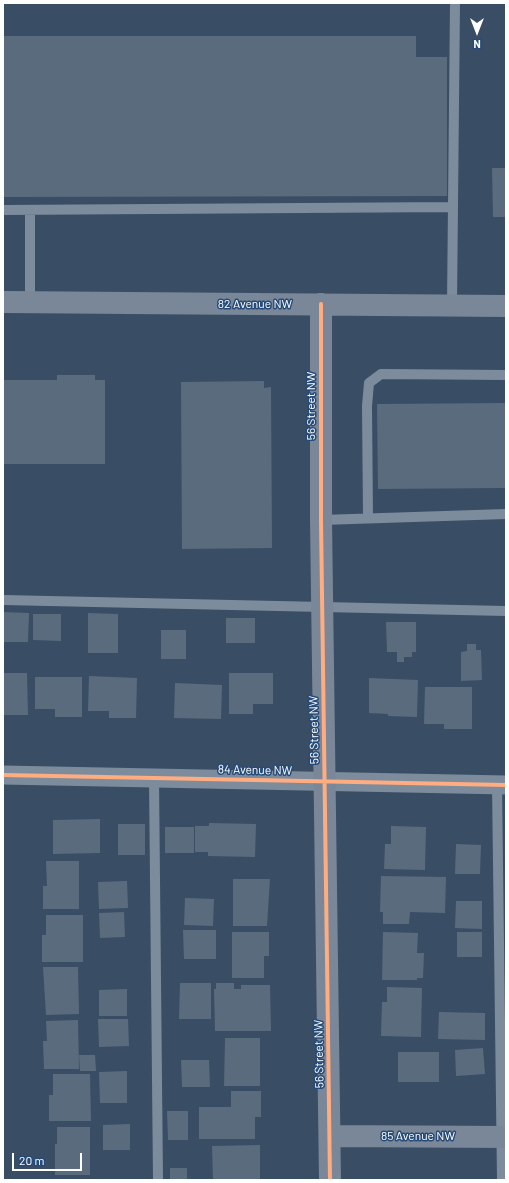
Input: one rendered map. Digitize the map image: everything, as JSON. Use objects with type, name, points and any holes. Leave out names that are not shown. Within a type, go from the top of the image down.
[{"type":"street","name":"82 Avenue NW","points":[[3,302],[506,306]]},
{"type":"street","name":"56 Street NW","points":[[321,304],[321,520],[330,1180]]},
{"type":"street","name":"84 Avenue NW","points":[[3,775],[502,785]]},
{"type":"street","name":"85 Avenue NW","points":[[330,1136],[504,1137]]},
{"type":"lane","points":[[452,305],[455,3]]},
{"type":"lane","points":[[3,210],[453,207]]},
{"type":"lane","points":[[30,210],[30,302]]},
{"type":"lane","points":[[368,518],[367,406],[369,383],[381,374],[506,375]]},
{"type":"lane","points":[[321,520],[506,514]]},
{"type":"lane","points":[[3,600],[506,611]]},
{"type":"lane","points":[[154,778],[158,1180]]},
{"type":"lane","points":[[502,785],[504,1137],[502,1180]]},
{"type":"building","points":[[3,36],[416,36],[416,57],[447,57],[447,196],[3,197]]},
{"type":"building","points":[[492,168],[506,168],[506,217],[493,217]]},
{"type":"building","points":[[57,375],[95,375],[95,380],[105,380],[105,464],[3,464],[3,380],[57,380]]},
{"type":"building","points":[[264,381],[264,388],[271,387],[272,548],[182,549],[181,382]]},
{"type":"building","points":[[506,403],[506,488],[378,489],[377,404]]},
{"type":"building","points":[[3,612],[29,613],[28,642],[3,642]]},
{"type":"building","points":[[88,613],[118,614],[118,653],[88,653]]},
{"type":"building","points":[[33,614],[61,614],[61,641],[33,640]]},
{"type":"building","points":[[226,618],[255,618],[255,643],[226,643]]},
{"type":"building","points":[[386,622],[416,622],[416,652],[412,652],[412,657],[404,657],[404,662],[397,662],[397,652],[387,652]]},
{"type":"building","points":[[161,630],[186,630],[186,659],[161,659]]},
{"type":"building","points":[[467,644],[476,644],[476,650],[481,650],[482,680],[461,681],[461,652],[467,651]]},
{"type":"building","points":[[3,673],[27,673],[28,715],[3,715]]},
{"type":"building","points":[[229,673],[273,673],[273,704],[253,704],[253,714],[229,714]]},
{"type":"building","points":[[89,676],[137,678],[136,718],[109,718],[109,711],[88,711]]},
{"type":"building","points":[[35,677],[82,677],[82,717],[55,717],[55,709],[35,709]]},
{"type":"building","points":[[369,678],[418,680],[417,717],[388,716],[388,714],[369,713]]},
{"type":"building","points":[[175,683],[222,685],[221,719],[174,718]]},
{"type":"building","points":[[425,687],[472,687],[472,729],[444,729],[444,724],[424,724]]},
{"type":"building","points":[[100,819],[100,853],[53,854],[53,820]]},
{"type":"building","points":[[209,823],[256,824],[255,857],[208,856],[208,852],[195,852],[195,826],[209,826]]},
{"type":"building","points":[[118,824],[145,824],[145,855],[118,855]]},
{"type":"building","points":[[391,826],[426,827],[425,870],[384,869],[385,844],[391,844]]},
{"type":"building","points":[[165,827],[194,827],[194,853],[165,853]]},
{"type":"building","points":[[456,844],[481,845],[480,874],[455,874]]},
{"type":"building","points":[[46,861],[79,861],[79,909],[43,909],[43,886],[47,886]]},
{"type":"building","points":[[381,876],[446,877],[445,913],[410,912],[409,924],[383,924],[383,912],[380,912]]},
{"type":"building","points":[[233,879],[270,879],[267,926],[233,926]]},
{"type":"building","points":[[127,881],[128,908],[99,909],[98,882]]},
{"type":"building","points":[[185,898],[214,899],[213,926],[184,925]]},
{"type":"building","points":[[456,901],[482,901],[482,929],[455,928]]},
{"type":"building","points":[[124,912],[125,937],[100,938],[99,913]]},
{"type":"building","points":[[46,915],[83,915],[83,962],[42,962],[42,935],[46,935]]},
{"type":"building","points":[[183,930],[216,930],[216,959],[184,959]]},
{"type":"building","points":[[232,932],[269,932],[269,956],[264,956],[264,978],[232,978]]},
{"type":"building","points":[[383,932],[418,933],[417,953],[424,953],[423,978],[417,978],[417,980],[382,980]]},
{"type":"building","points":[[457,932],[482,932],[482,957],[457,957]]},
{"type":"building","points":[[43,967],[78,967],[79,1014],[46,1015]]},
{"type":"building","points":[[180,983],[211,983],[211,1019],[179,1019]]},
{"type":"building","points":[[216,983],[234,983],[234,989],[241,989],[241,985],[270,985],[271,1031],[215,1031],[214,989],[216,989]]},
{"type":"building","points":[[387,987],[422,988],[421,1037],[381,1036],[382,1002],[387,1002]]},
{"type":"building","points":[[127,989],[127,1016],[99,1016],[99,990]]},
{"type":"building","points":[[439,1012],[485,1013],[485,1040],[438,1039]]},
{"type":"building","points":[[98,1019],[128,1019],[129,1046],[99,1047]]},
{"type":"building","points":[[78,1020],[79,1069],[44,1069],[43,1041],[47,1041],[46,1021]]},
{"type":"building","points":[[225,1038],[260,1038],[260,1086],[224,1086]]},
{"type":"building","points":[[483,1048],[485,1074],[456,1076],[455,1050]]},
{"type":"building","points":[[398,1052],[439,1052],[439,1082],[398,1082]]},
{"type":"building","points":[[79,1055],[95,1055],[96,1071],[80,1071]]},
{"type":"building","points":[[181,1060],[209,1060],[210,1087],[182,1087]]},
{"type":"building","points":[[127,1071],[127,1103],[100,1103],[99,1072]]},
{"type":"building","points":[[53,1074],[90,1074],[91,1121],[49,1121],[49,1095],[53,1095]]},
{"type":"building","points":[[231,1091],[261,1091],[261,1117],[255,1117],[255,1139],[199,1139],[199,1107],[231,1107]]},
{"type":"building","points":[[167,1111],[188,1111],[188,1140],[168,1140]]},
{"type":"building","points":[[130,1124],[130,1150],[103,1150],[103,1125]]},
{"type":"building","points":[[57,1127],[90,1127],[90,1175],[55,1175],[55,1144],[57,1144]]},
{"type":"building","points":[[260,1145],[260,1180],[213,1180],[212,1146]]},
{"type":"building","points":[[170,1168],[187,1168],[187,1180],[170,1180]]},
{"type":"cycle path","points":[[321,304],[321,520],[330,1180]]},
{"type":"cycle path","points":[[3,775],[506,785]]}]
